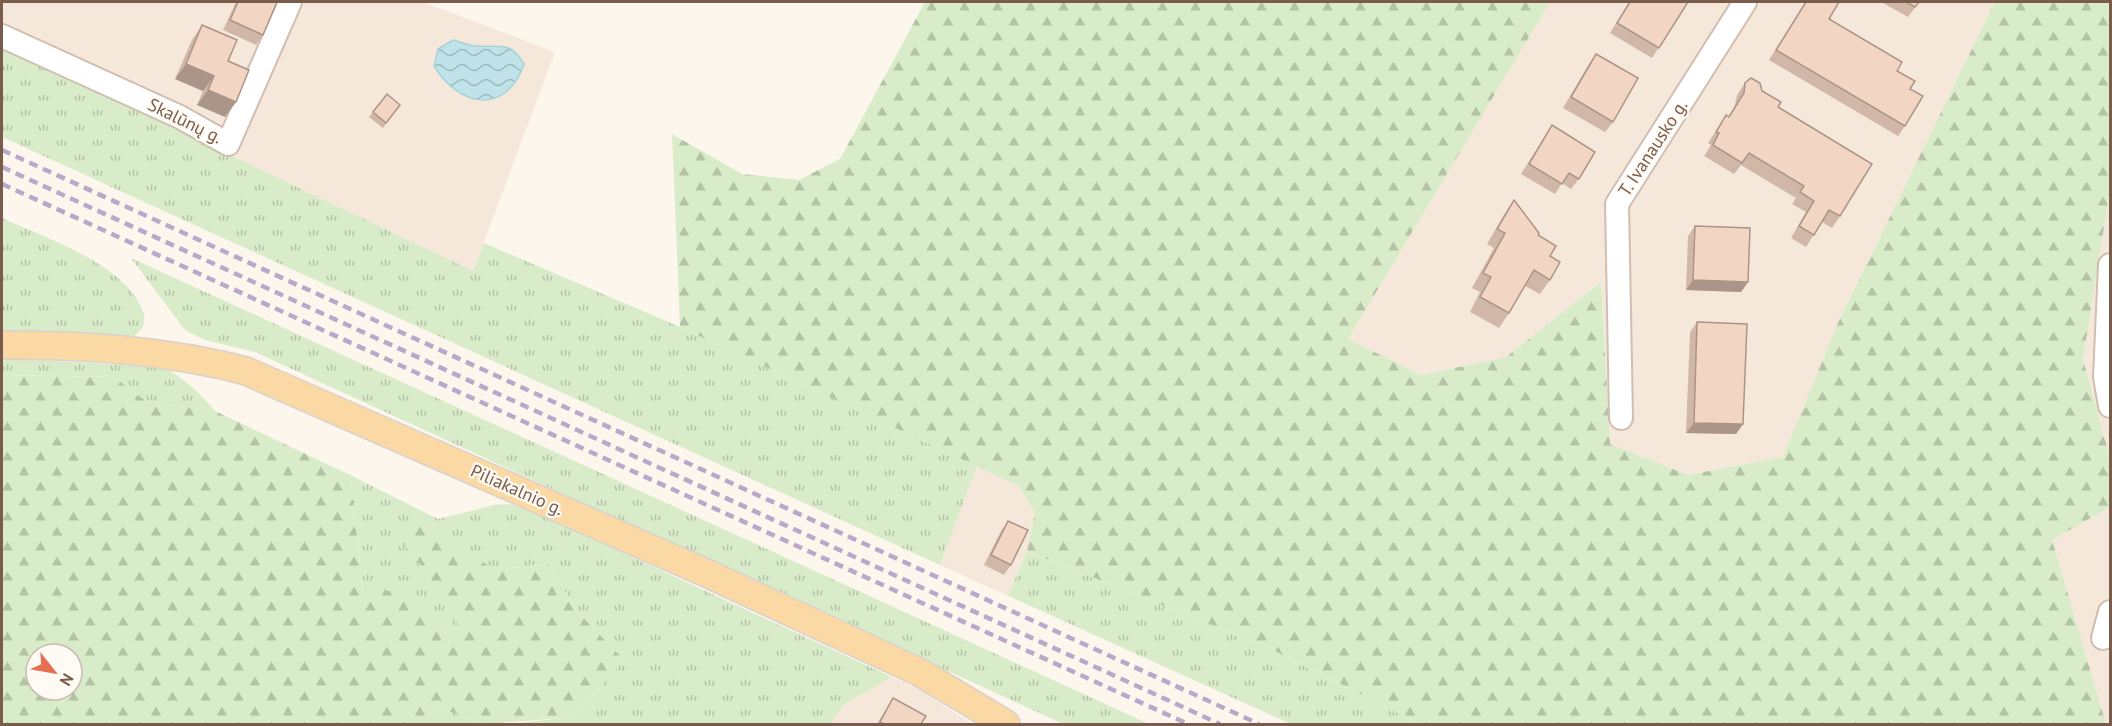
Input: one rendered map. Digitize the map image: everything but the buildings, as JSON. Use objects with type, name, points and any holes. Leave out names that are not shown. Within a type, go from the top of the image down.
[{"type":"main road","name":"Piliakalnio g.","points":[[2,345],[163,353],[200,359],[246,371],[704,573],[919,672],[1006,724]]},
{"type":"street","name":"Skalūnų g.","points":[[2,36],[180,117],[228,144],[290,2]]},
{"type":"street","name":"T. Ivanausko g.","points":[[1621,418],[1617,204],[1745,2]]},
{"type":"street","points":[[2110,265],[2105,377],[2110,406]]},
{"type":"street","points":[[2103,638],[2110,612]]},
{"type":"shaded area","points":[[2,2],[423,2],[555,52],[473,271],[2,46]]},
{"type":"shaded area","points":[[1550,2],[1995,2],[1837,325],[1783,457],[1688,475],[1610,444],[1601,282],[1506,357],[1421,375],[1348,339]]},
{"type":"shaded area","points":[[2110,190],[2110,458],[2083,359]]},
{"type":"shaded area","points":[[977,466],[1019,486],[1035,513],[1027,551],[1008,596],[940,565]]},
{"type":"shaded area","points":[[2110,507],[2110,724],[2106,724],[2052,540]]},
{"type":"shaded area","points":[[892,677],[920,690],[972,724],[831,724],[843,705]]},
{"type":"green space","points":[[925,2],[1550,2],[1348,339],[1421,375],[1506,357],[1601,282],[1610,444],[1688,475],[1783,457],[1837,325],[1995,2],[2110,2],[2110,190],[2083,359],[2110,458],[2110,507],[2052,540],[2106,724],[1420,724],[1265,646],[1027,551],[1035,513],[1019,486],[680,327],[672,134],[742,174],[799,180],[840,159]]},
{"type":"green space","points":[[2,46],[473,271],[484,243],[680,327],[977,466],[940,565],[2,137]]},
{"type":"green space","points":[[2,218],[84,255],[122,282],[136,297],[145,319],[135,336],[128,340],[2,334]]},
{"type":"green space","points":[[131,258],[1149,724],[1063,724],[255,352],[205,340],[185,330]]},
{"type":"green space","points":[[2,358],[163,367],[191,386],[215,411],[146,401],[114,377],[2,375]]},
{"type":"green space","points":[[2,375],[114,377],[146,401],[215,411],[350,475],[363,591],[404,591],[439,628],[460,629],[425,570],[399,538],[411,520],[496,570],[548,564],[577,611],[624,660],[574,717],[486,724],[433,706],[423,724],[2,724]]},
{"type":"green space","points":[[350,475],[438,519],[494,505],[510,504],[552,520],[892,677],[843,705],[831,724],[508,724],[574,717],[624,660],[577,611],[548,564],[496,570],[411,521],[399,538],[425,570],[461,629],[439,628],[404,591],[363,591]]},
{"type":"green space","points":[[1027,551],[1265,646],[1420,724],[1291,724],[1008,596]]},
{"type":"green space","points":[[433,706],[486,724],[423,724]]},
{"type":"water","points":[[453,40],[468,45],[504,47],[514,51],[524,64],[516,81],[506,92],[494,98],[482,100],[469,97],[456,90],[444,80],[434,66],[438,49]]},
{"type":"railway","points":[[2,150],[1259,724]]},
{"type":"railway","points":[[2,167],[1220,724]]},
{"type":"railway","points":[[2,184],[1188,724]]}]
